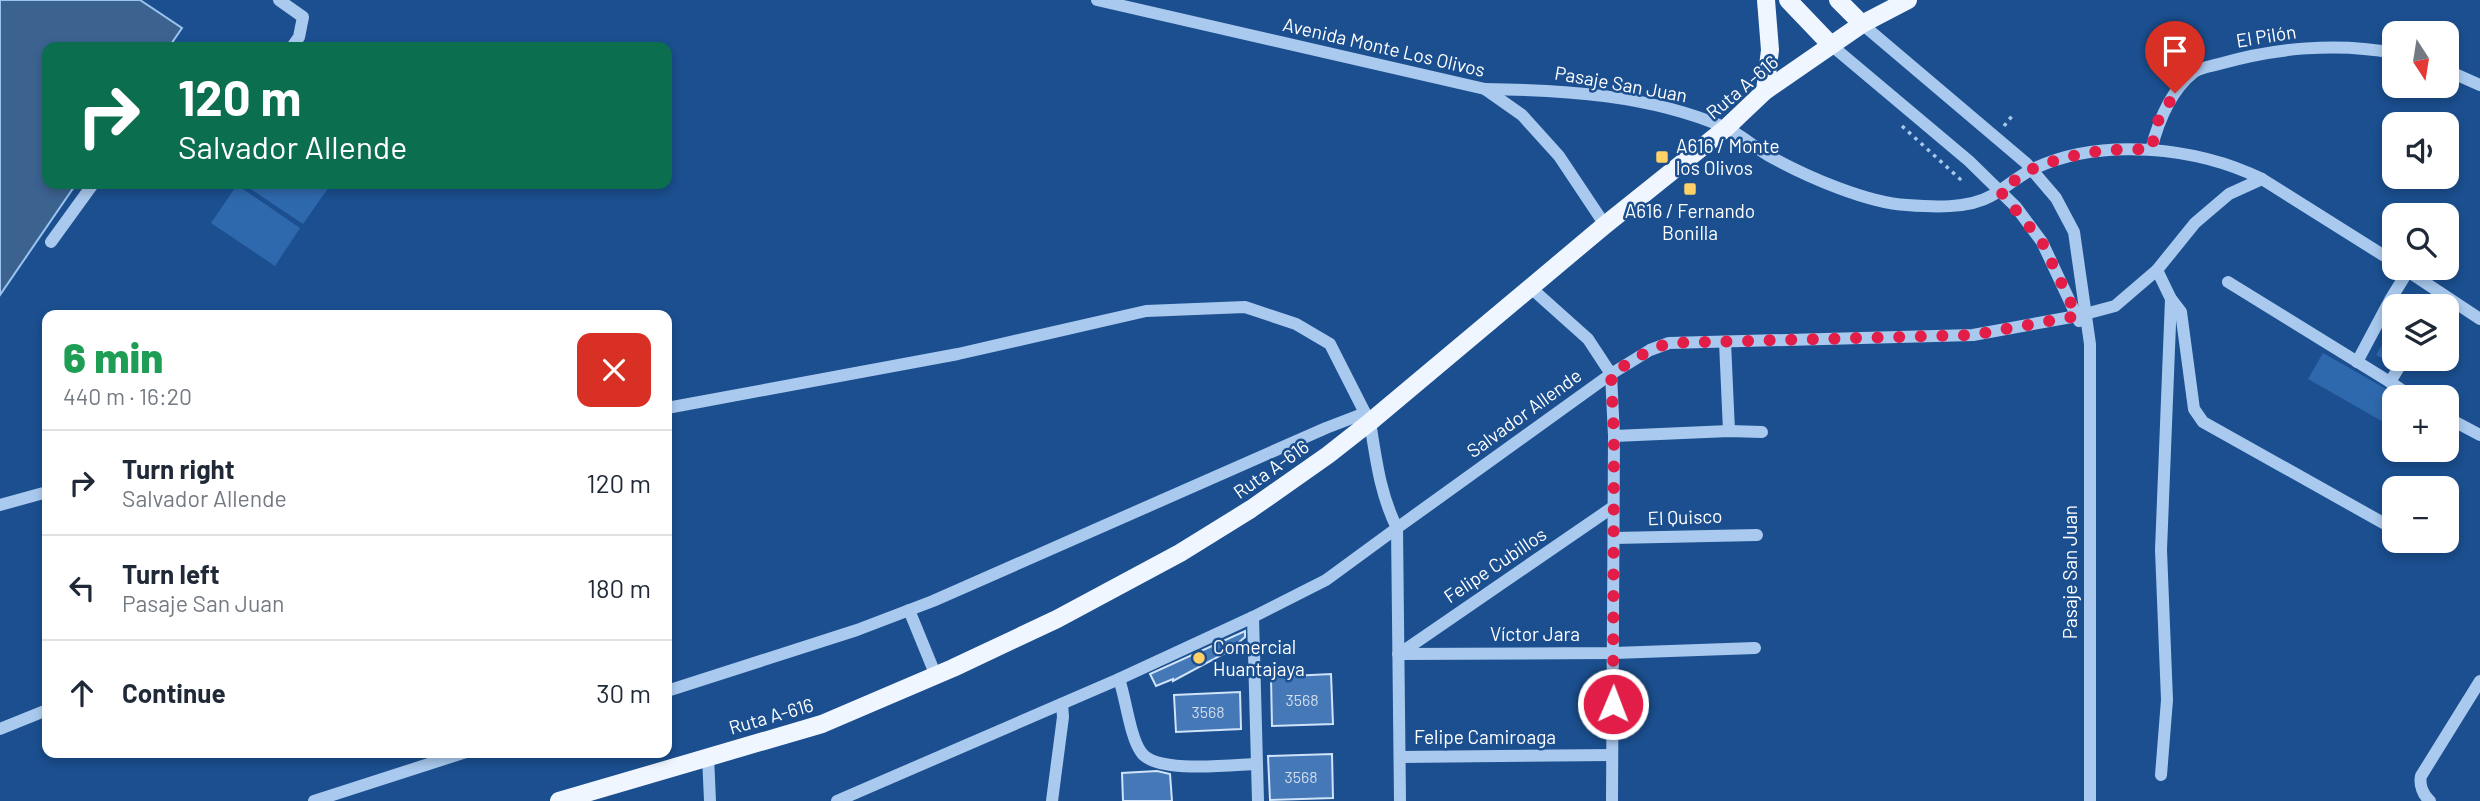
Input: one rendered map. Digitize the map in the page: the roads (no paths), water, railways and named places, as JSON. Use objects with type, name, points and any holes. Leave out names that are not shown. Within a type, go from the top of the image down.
[{"type":"main road","points":[[1765,91],[1770,50],[1766,0]]},
{"type":"main road","points":[[1788,0],[1831,45]]},
{"type":"main road","points":[[1839,0],[1862,24]]},
{"type":"main road","name":"Ruta A-616","points":[[559,801],[822,724],[936,676],[1057,619],[1180,553],[1251,509],[1328,455],[1368,418],[1726,128],[1765,91],[1862,24],[1908,0]]},
{"type":"street","points":[[279,0],[303,17],[296,42]]},
{"type":"street","name":"Avenida Monte Los Olivos","points":[[1097,0],[1485,89],[1522,115],[1559,156],[1605,225]]},
{"type":"street","points":[[1862,24],[2033,169]]},
{"type":"street","name":"Pasaje San Juan","points":[[1831,45],[1969,161],[2000,191],[2042,242],[2081,315],[2090,344],[2090,801]]},
{"type":"street","name":"El Pilón","points":[[2151,150],[2158,121],[2175,93],[2196,71],[2246,56],[2305,48],[2364,47],[2382,51]]},
{"type":"street","points":[[2459,76],[2480,85]]},
{"type":"street","name":"Pasaje San Juan","points":[[1485,89],[1587,94],[1672,108],[1726,128],[1772,157],[1825,182],[1876,199],[1905,205],[1971,203],[1988,198],[2033,169],[2085,153],[2132,149],[2205,159],[2244,170],[2262,179],[2382,254]]},
{"type":"street","name":"Pasaje San Juan","points":[[2033,169],[2056,198],[2074,232],[2081,315]]},
{"type":"street","name":"Salvador Allende","points":[[1397,528],[1611,374],[1659,346],[1669,343],[1973,335],[2115,306],[2157,270],[2194,223],[2229,194],[2262,179]]},
{"type":"street","points":[[51,242],[89,189]]},
{"type":"street","points":[[2157,270],[2171,299],[2181,312],[2194,410],[2203,422],[2382,522]]},
{"type":"street","points":[[2357,362],[2400,280]]},
{"type":"street","points":[[2421,280],[2443,294]]},
{"type":"street","points":[[2228,282],[2394,385]]},
{"type":"street","points":[[1531,288],[1588,339],[1611,374],[1614,436],[1612,801]]},
{"type":"street","points":[[2161,775],[2167,700],[2161,550],[2171,299]]},
{"type":"street","points":[[2459,305],[2480,319]]},
{"type":"street","points":[[672,407],[958,354],[1146,311],[1245,307],[1296,324],[1330,344],[1368,418],[1380,485],[1387,509],[1397,528],[1400,801]]},
{"type":"street","points":[[1725,342],[1729,431]]},
{"type":"street","points":[[2390,382],[2397,371]]},
{"type":"street","points":[[672,689],[857,630],[909,610],[1326,428],[1368,418]]},
{"type":"street","points":[[2459,424],[2480,435]]},
{"type":"street","points":[[1614,436],[1762,432]]},
{"type":"street","points":[[0,505],[42,493]]},
{"type":"street","name":"Felipe Cubillos","points":[[1398,654],[1613,507]]},
{"type":"street","points":[[843,800],[1253,617],[1326,580],[1397,528]]},
{"type":"street","name":"El Quisco","points":[[1614,538],[1757,534]]},
{"type":"street","points":[[909,610],[936,676]]},
{"type":"street","points":[[1253,617],[1258,801]]},
{"type":"street","name":"Víctor Jara","points":[[1398,654],[1614,653],[1755,648]]},
{"type":"street","points":[[1119,679],[1142,755],[1166,766],[1256,764]]},
{"type":"street","points":[[2430,801],[2424,793],[2421,776],[2480,681]]},
{"type":"street","points":[[1052,801],[1063,717],[1062,704]]},
{"type":"street","points":[[0,729],[42,712]]},
{"type":"street","name":"Felipe Camiroaga","points":[[1400,757],[1612,755]]},
{"type":"street","points":[[708,756],[710,801]]},
{"type":"street","points":[[314,801],[447,758]]},
{"type":"place","name":"A616 / Monte los Olivos","points":[[1662,157]]},
{"type":"place","name":"A616 / Fernando Bonilla","points":[[1690,189]]},
{"type":"place","name":"Comercial Huantajaya","points":[[1199,658]]}]
